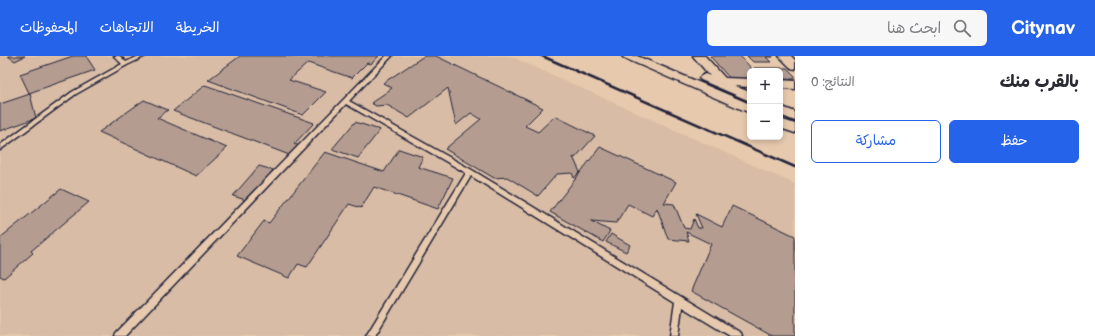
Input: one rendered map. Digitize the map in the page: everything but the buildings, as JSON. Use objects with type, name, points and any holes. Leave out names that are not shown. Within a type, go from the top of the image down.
[{"type":"street","points":[[628,56],[747,108]]},
{"type":"street","points":[[652,56],[718,82],[747,96]]},
{"type":"street","points":[[699,56],[718,82]]},
{"type":"street","points":[[785,56],[795,66]]},
{"type":"street","points":[[697,86],[718,82],[747,83]]},
{"type":"street","points":[[783,84],[795,85]]},
{"type":"street","points":[[783,111],[795,117]]},
{"type":"street","points":[[783,124],[795,129]]},
{"type":"lane","points":[[117,56],[124,64]]},
{"type":"lane","points":[[0,148],[74,92],[124,64],[143,56]]},
{"type":"lane","points":[[119,336],[389,56]]},
{"type":"lane","points":[[346,101],[470,172],[738,336]]},
{"type":"lane","points":[[370,336],[470,172]]},
{"type":"lane","points":[[674,336],[679,301]]},
{"type":"shaded area","points":[[0,56],[510,56],[795,184],[795,336],[0,336]]},
{"type":"railway","points":[[542,56],[795,167]]}]
